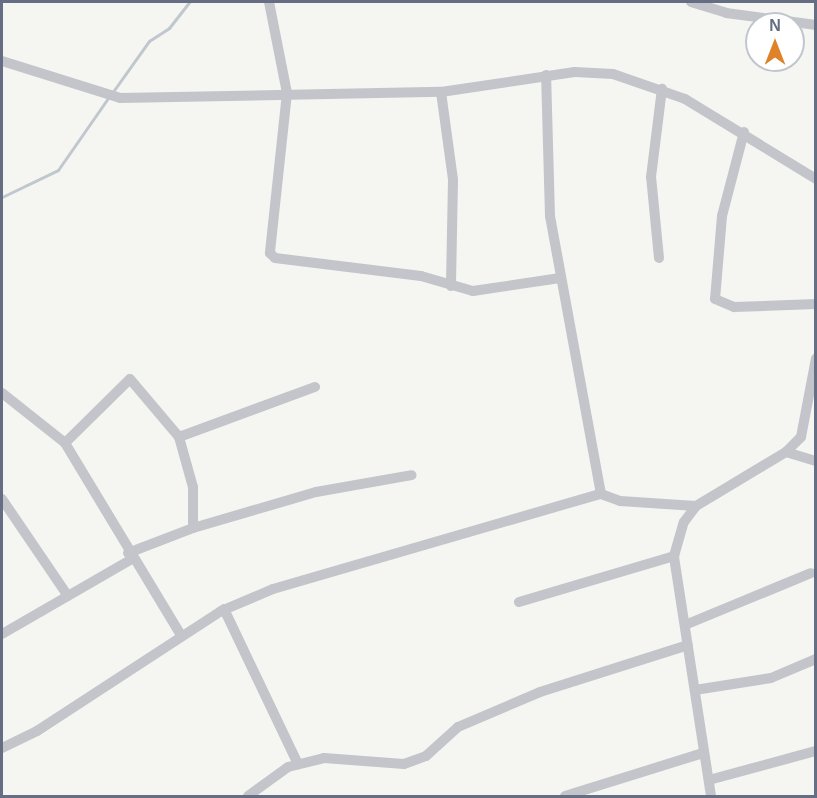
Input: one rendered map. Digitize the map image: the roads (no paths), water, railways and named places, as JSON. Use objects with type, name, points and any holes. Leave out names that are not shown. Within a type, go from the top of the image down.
[{"type":"street","points":[[269,2],[287,93],[270,253],[473,291],[560,278]]},
{"type":"street","points":[[691,2],[726,13],[816,25]]},
{"type":"street","points":[[2,61],[101,94],[120,98],[287,93],[441,92],[546,75],[613,74],[662,89],[744,132],[816,179]]},
{"type":"street","points":[[546,75],[550,216],[600,494]]},
{"type":"street","points":[[659,258],[651,177],[662,89]]},
{"type":"street","points":[[441,92],[453,180],[451,286]]},
{"type":"street","points":[[744,132],[722,216],[715,299],[723,306],[816,304]]},
{"type":"street","points":[[711,796],[674,556],[684,522],[696,506],[786,453],[801,437],[816,358]]},
{"type":"street","points":[[65,442],[130,379],[179,437],[193,487],[193,528]]},
{"type":"street","points":[[179,437],[315,387]]},
{"type":"street","points":[[2,393],[65,442],[130,556],[180,634]]},
{"type":"street","points":[[786,453],[816,460]]},
{"type":"street","points":[[2,634],[68,596],[130,556],[193,528],[316,492],[412,475]]},
{"type":"street","points":[[2,748],[37,731],[180,634],[224,609],[273,589],[600,494],[620,501],[696,506]]},
{"type":"street","points":[[2,499],[68,596]]},
{"type":"street","points":[[519,602],[674,556]]},
{"type":"street","points":[[685,625],[811,573]]},
{"type":"street","points":[[224,609],[298,765]]},
{"type":"street","points":[[248,796],[298,765],[340,757],[404,764],[426,756],[458,728],[540,692],[687,645]]},
{"type":"street","points":[[695,690],[771,678],[816,659]]},
{"type":"street","points":[[709,780],[816,751]]},
{"type":"street","points":[[565,796],[703,753]]},
{"type":"waterway","points":[[112,93],[149,41],[169,28],[189,2]]},
{"type":"waterway","points":[[2,197],[58,170],[108,98]]}]
